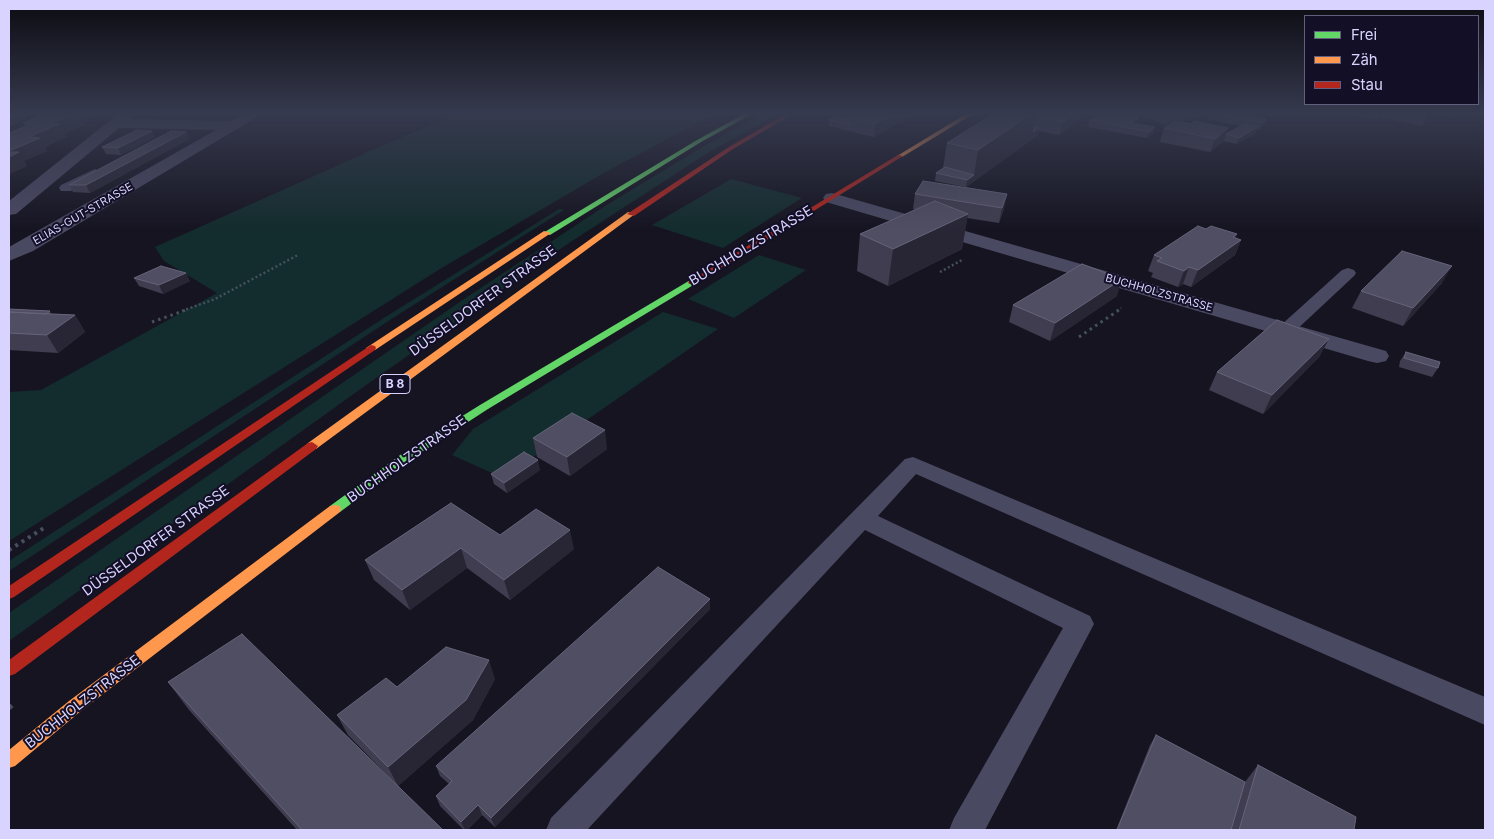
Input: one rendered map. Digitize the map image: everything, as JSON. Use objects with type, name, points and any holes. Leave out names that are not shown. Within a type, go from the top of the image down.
[{"type":"main road","name":"DÜSSELDORFER STRASSE","points":[[9,593],[408,322],[578,214],[679,153]]},
{"type":"main road","name":"DÜSSELDORFER STRASSE","points":[[9,669],[616,223],[723,153]]},
{"type":"main road","name":"BUCHHOLZSTRASSE","points":[[9,760],[75,706],[266,560],[407,456],[484,407],[906,153]]},
{"type":"street","points":[[11,205],[78,153]]},
{"type":"street","name":"ELIAS-GUT-STRASSE","points":[[9,255],[188,153]]},
{"type":"street","name":"BUCHHOLZSTRASSE","points":[[832,198],[1377,356]]},
{"type":"lane","points":[[66,188],[110,165]]},
{"type":"lane","points":[[1286,330],[1348,274]]},
{"type":"lane","points":[[564,830],[913,464],[1485,711]]},
{"type":"lane","points":[[861,518],[1080,624],[966,830]]},
{"type":"path","points":[[152,322],[214,300],[298,255]]},
{"type":"path","points":[[1079,337],[1128,303],[1132,285]]},
{"type":"green space","points":[[365,153],[641,153],[440,269],[9,541],[9,392],[41,390],[217,293],[164,261],[155,247]]},
{"type":"green space","points":[[692,153],[708,153],[566,245],[376,378],[9,641],[9,613],[464,299],[605,206]]},
{"type":"green space","points":[[731,179],[802,198],[723,248],[652,225]]},
{"type":"green space","points":[[559,209],[564,210],[393,318],[9,571],[9,561],[387,316]]},
{"type":"green space","points":[[759,255],[806,270],[734,318],[688,299]]},
{"type":"green space","points":[[663,312],[718,329],[503,478],[452,455],[473,429]]},
{"type":"building","points":[[129,153],[146,153],[86,185],[69,185]]},
{"type":"building","points":[[945,167],[974,175],[967,180],[936,173]]},
{"type":"building","points":[[923,181],[1007,194],[1002,208],[915,194]]},
{"type":"building","points":[[935,201],[968,214],[893,249],[860,234]]},
{"type":"building","points":[[1198,226],[1206,229],[1211,226],[1237,234],[1233,237],[1241,240],[1198,270],[1189,267],[1184,271],[1157,261],[1162,258],[1154,255]]},
{"type":"building","points":[[1402,251],[1452,266],[1413,308],[1361,291]]},
{"type":"building","points":[[1082,264],[1122,279],[1055,323],[1013,305]]},
{"type":"building","points":[[161,266],[186,273],[159,285],[134,278]]},
{"type":"building","points":[[9,309],[50,311],[46,314],[9,312]]},
{"type":"building","points":[[9,312],[75,315],[47,335],[9,333]]},
{"type":"building","points":[[1277,320],[1329,339],[1272,395],[1217,372]]},
{"type":"building","points":[[1406,352],[1440,362],[1438,368],[1404,358]]},
{"type":"building","points":[[572,413],[605,430],[567,457],[533,438]]},
{"type":"building","points":[[524,452],[538,460],[504,483],[491,474]]},
{"type":"building","points":[[451,503],[500,535],[536,509],[570,530],[504,580],[461,548],[402,590],[365,560]]},
{"type":"building","points":[[658,567],[710,599],[491,818],[478,805],[461,822],[436,796],[452,781],[436,766]]},
{"type":"building","points":[[242,634],[443,830],[302,830],[168,682]]},
{"type":"building","points":[[446,647],[489,660],[466,700],[388,767],[337,715],[386,678],[397,687]]},
{"type":"building","points":[[1156,735],[1245,782],[1231,830],[1117,830]]},
{"type":"building","points":[[1258,765],[1356,817],[1354,830],[1239,830]]},
{"type":"traffic: fast","points":[[547,233],[679,153]]},
{"type":"traffic: fast","points":[[335,509],[407,456],[484,407],[692,282]]},
{"type":"traffic: slow","points":[[900,156],[905,153]]},
{"type":"traffic: slow","points":[[312,446],[631,214]]},
{"type":"traffic: slow","points":[[371,348],[547,233]]},
{"type":"traffic: slow","points":[[9,760],[75,706],[335,509]]},
{"type":"traffic: jam","points":[[631,214],[723,153]]},
{"type":"traffic: jam","points":[[692,282],[900,156]]},
{"type":"traffic: jam","points":[[9,593],[371,348]]},
{"type":"traffic: jam","points":[[9,669],[312,446]]}]
